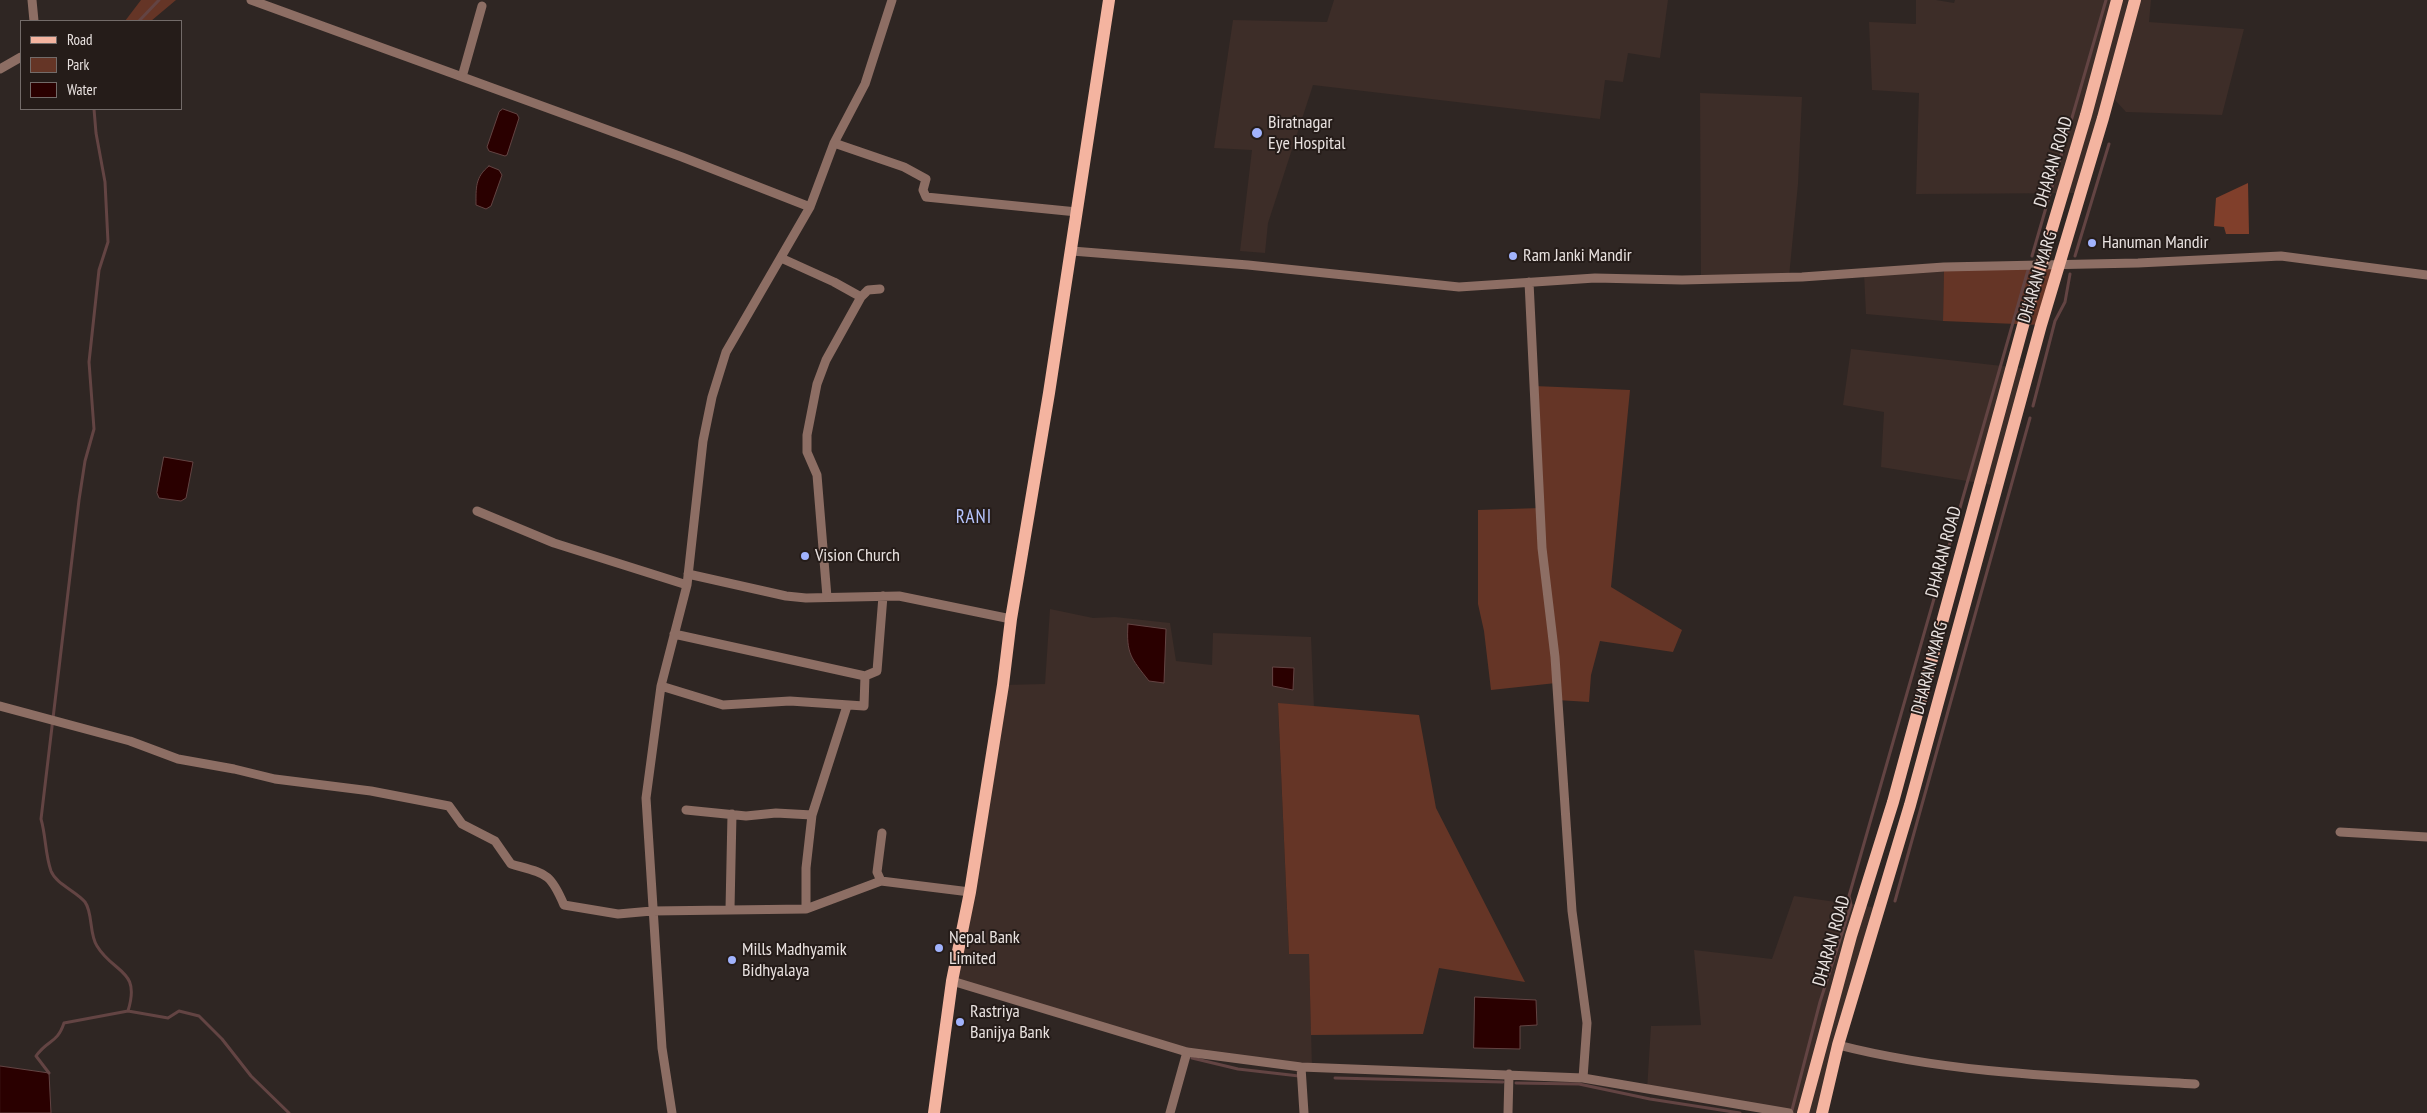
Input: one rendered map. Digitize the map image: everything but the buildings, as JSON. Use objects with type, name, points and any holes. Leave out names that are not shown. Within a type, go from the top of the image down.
[{"type":"main road","points":[[934,1113],[952,981],[970,892],[1003,685],[1011,619],[1072,251],[1109,0]]},
{"type":"main road","name":"DHARAN ROAD","points":[[1803,1113],[1851,936],[1893,802],[2041,264],[2086,115],[2117,0]]},
{"type":"main road","name":"DHARAN MARG","points":[[1822,1113],[1838,1045],[1907,815],[2059,265],[2103,118],[2135,0]]},
{"type":"main road","points":[[1975,502],[1992,507]]},
{"type":"street","points":[[32,0],[34,20]]},
{"type":"street","points":[[251,0],[682,157],[810,207]]},
{"type":"street","points":[[672,1113],[662,1048],[646,798],[661,686],[687,585],[696,517],[699,466],[712,397],[726,352],[810,207],[834,143],[865,84],[892,0]]},
{"type":"street","points":[[462,77],[482,6]]},
{"type":"street","points":[[0,69],[20,58]]},
{"type":"street","points":[[834,143],[904,167],[926,179],[923,190],[926,197],[1078,212]]},
{"type":"street","points":[[1072,251],[1248,265],[1459,287],[1595,278],[1682,280],[1802,277],[1944,267],[2059,265],[2281,256],[2427,275]]},
{"type":"street","points":[[781,258],[834,282],[861,297]]},
{"type":"street","points":[[1529,282],[1542,548],[1555,657],[1572,911],[1587,1023],[1583,1078]]},
{"type":"street","points":[[827,598],[816,475],[807,452],[808,428],[817,384],[826,360],[861,297],[868,290],[880,289]]},
{"type":"street","points":[[477,511],[554,543],[687,585]]},
{"type":"street","points":[[688,574],[786,596],[827,598],[899,596],[1011,619]]},
{"type":"street","points":[[674,634],[866,676],[877,670],[883,596]]},
{"type":"street","points":[[661,686],[723,705],[790,701],[864,706],[866,676]]},
{"type":"street","points":[[0,706],[130,741],[178,759],[234,768],[275,779],[371,791],[449,806],[462,824],[495,840],[511,864],[539,872],[554,882],[564,906],[618,914],[652,911],[806,909],[881,881],[970,892]]},
{"type":"street","points":[[806,909],[806,868],[812,816],[848,706]]},
{"type":"street","points":[[686,810],[732,814],[812,816]]},
{"type":"street","points":[[730,909],[732,814]]},
{"type":"street","points":[[2340,832],[2427,837]]},
{"type":"street","points":[[881,881],[877,872],[882,833]]},
{"type":"street","points":[[952,981],[1187,1052],[1301,1067],[1583,1078],[1789,1113]]},
{"type":"street","points":[[1838,1045],[1867,1052],[2034,1076],[2195,1084]]},
{"type":"street","points":[[1170,1113],[1187,1052]]},
{"type":"street","points":[[1301,1067],[1304,1113]]},
{"type":"street","points":[[1508,1074],[1508,1113]]},
{"type":"shaded area","name":"Biratnagar Eye Hospital","points":[[1334,0],[1668,0],[1660,58],[1628,53],[1623,82],[1605,80],[1600,119],[1313,85],[1268,223],[1265,253],[1240,251],[1252,150],[1214,148],[1233,20],[1327,22]]},
{"type":"shaded area","points":[[1916,0],[1936,0],[1954,3],[1955,0],[2128,0],[2103,118],[2081,193],[1916,194],[1919,93],[1872,90],[1869,22],[1916,24]]},
{"type":"shaded area","points":[[2137,0],[2151,0],[2149,22],[2244,29],[2222,115],[2126,112],[2115,100]]},
{"type":"shaded area","points":[[1700,93],[1802,97],[1798,184],[1789,277],[1701,279]]},
{"type":"shaded area","points":[[2248,183],[2249,234],[2226,234],[2224,227],[2214,226],[2216,198]]},
{"type":"shaded area","points":[[1944,267],[1943,321],[1866,314],[1864,273]]},
{"type":"shaded area","points":[[1851,349],[2029,369],[1998,486],[1881,467],[1884,412],[1843,405]]},
{"type":"shaded area","points":[[1050,609],[1093,618],[1115,617],[1170,623],[1176,661],[1212,665],[1213,633],[1311,637],[1314,708],[1278,704],[1289,954],[1309,953],[1312,1068],[1187,1052],[953,981],[1003,685],[1045,684]]},
{"type":"shaded area","points":[[1794,896],[1878,908],[1822,1113],[1789,1113],[1647,1090],[1651,1026],[1701,1025],[1694,950],[1772,959]]},
{"type":"green space","points":[[141,0],[176,0],[152,20],[126,20]]},
{"type":"green space","points":[[2059,265],[2041,325],[1943,321],[1944,267]]},
{"type":"green space","points":[[1534,386],[1630,390],[1611,587],[1682,630],[1673,652],[1600,641],[1591,675],[1589,702],[1557,700],[1556,683],[1491,690],[1484,631],[1478,604],[1478,510],[1541,508]]},
{"type":"green space","points":[[1278,703],[1419,715],[1436,808],[1525,982],[1439,968],[1423,1034],[1311,1035],[1309,954],[1289,954]]},
{"type":"water","points":[[503,109],[517,114],[519,118],[507,155],[505,156],[489,151],[487,147],[499,112]]},
{"type":"water","points":[[489,166],[499,170],[502,175],[491,206],[486,209],[476,205],[476,188],[481,174]]},
{"type":"water","points":[[164,457],[193,462],[186,498],[181,501],[159,498],[157,493]]},
{"type":"water","points":[[1128,624],[1166,629],[1164,683],[1149,681],[1134,661],[1129,649]]},
{"type":"water","points":[[1273,667],[1294,668],[1293,690],[1273,686]]},
{"type":"water","points":[[1475,997],[1536,1000],[1537,1025],[1520,1026],[1520,1049],[1474,1048]]},
{"type":"water","points":[[0,1066],[49,1073],[51,1113],[0,1113]]},
{"type":"waterway","points":[[140,20],[159,0]]},
{"type":"waterway","points":[[2032,256],[2106,0]]},
{"type":"waterway","points":[[49,1073],[36,1056],[58,1035],[64,1023],[128,1011],[131,997],[131,987],[128,979],[97,946],[85,902],[57,880],[51,871],[41,819],[79,500],[85,461],[94,429],[89,362],[99,270],[108,242],[105,182],[96,133],[94,110]]},
{"type":"waterway","points":[[2075,256],[2109,144]]},
{"type":"waterway","points":[[1792,1110],[1820,1002],[1851,905],[1849,896],[2028,270]]},
{"type":"waterway","points":[[2033,406],[2055,321],[2065,302],[2070,274]]},
{"type":"waterway","points":[[1895,901],[2030,418]]},
{"type":"waterway","points":[[128,1011],[168,1018],[179,1011],[199,1016],[222,1039],[251,1076],[289,1113]]},
{"type":"waterway","points":[[1192,1058],[1238,1069],[1299,1076]]},
{"type":"waterway","points":[[1335,1078],[1503,1082]]},
{"type":"waterway","points":[[1516,1083],[1579,1084],[1650,1099],[1740,1113]]},
{"type":"place","name":"Biratnagar Eye Hospital","points":[[1257,133]]},
{"type":"place","name":"Hanuman Mandir","points":[[2092,243]]},
{"type":"place","name":"Ram Janki Mandir","points":[[1513,256]]},
{"type":"place","name":"Vision Church","points":[[805,556]]},
{"type":"place","name":"Nepal Bank Limited","points":[[939,948]]},
{"type":"place","name":"Mills Madhyamik Bidhyalaya","points":[[732,960]]},
{"type":"place","name":"Rastriya Banijya Bank","points":[[960,1022]]},
{"type":"district","name":"RANI","points":[[974,518]]}]
